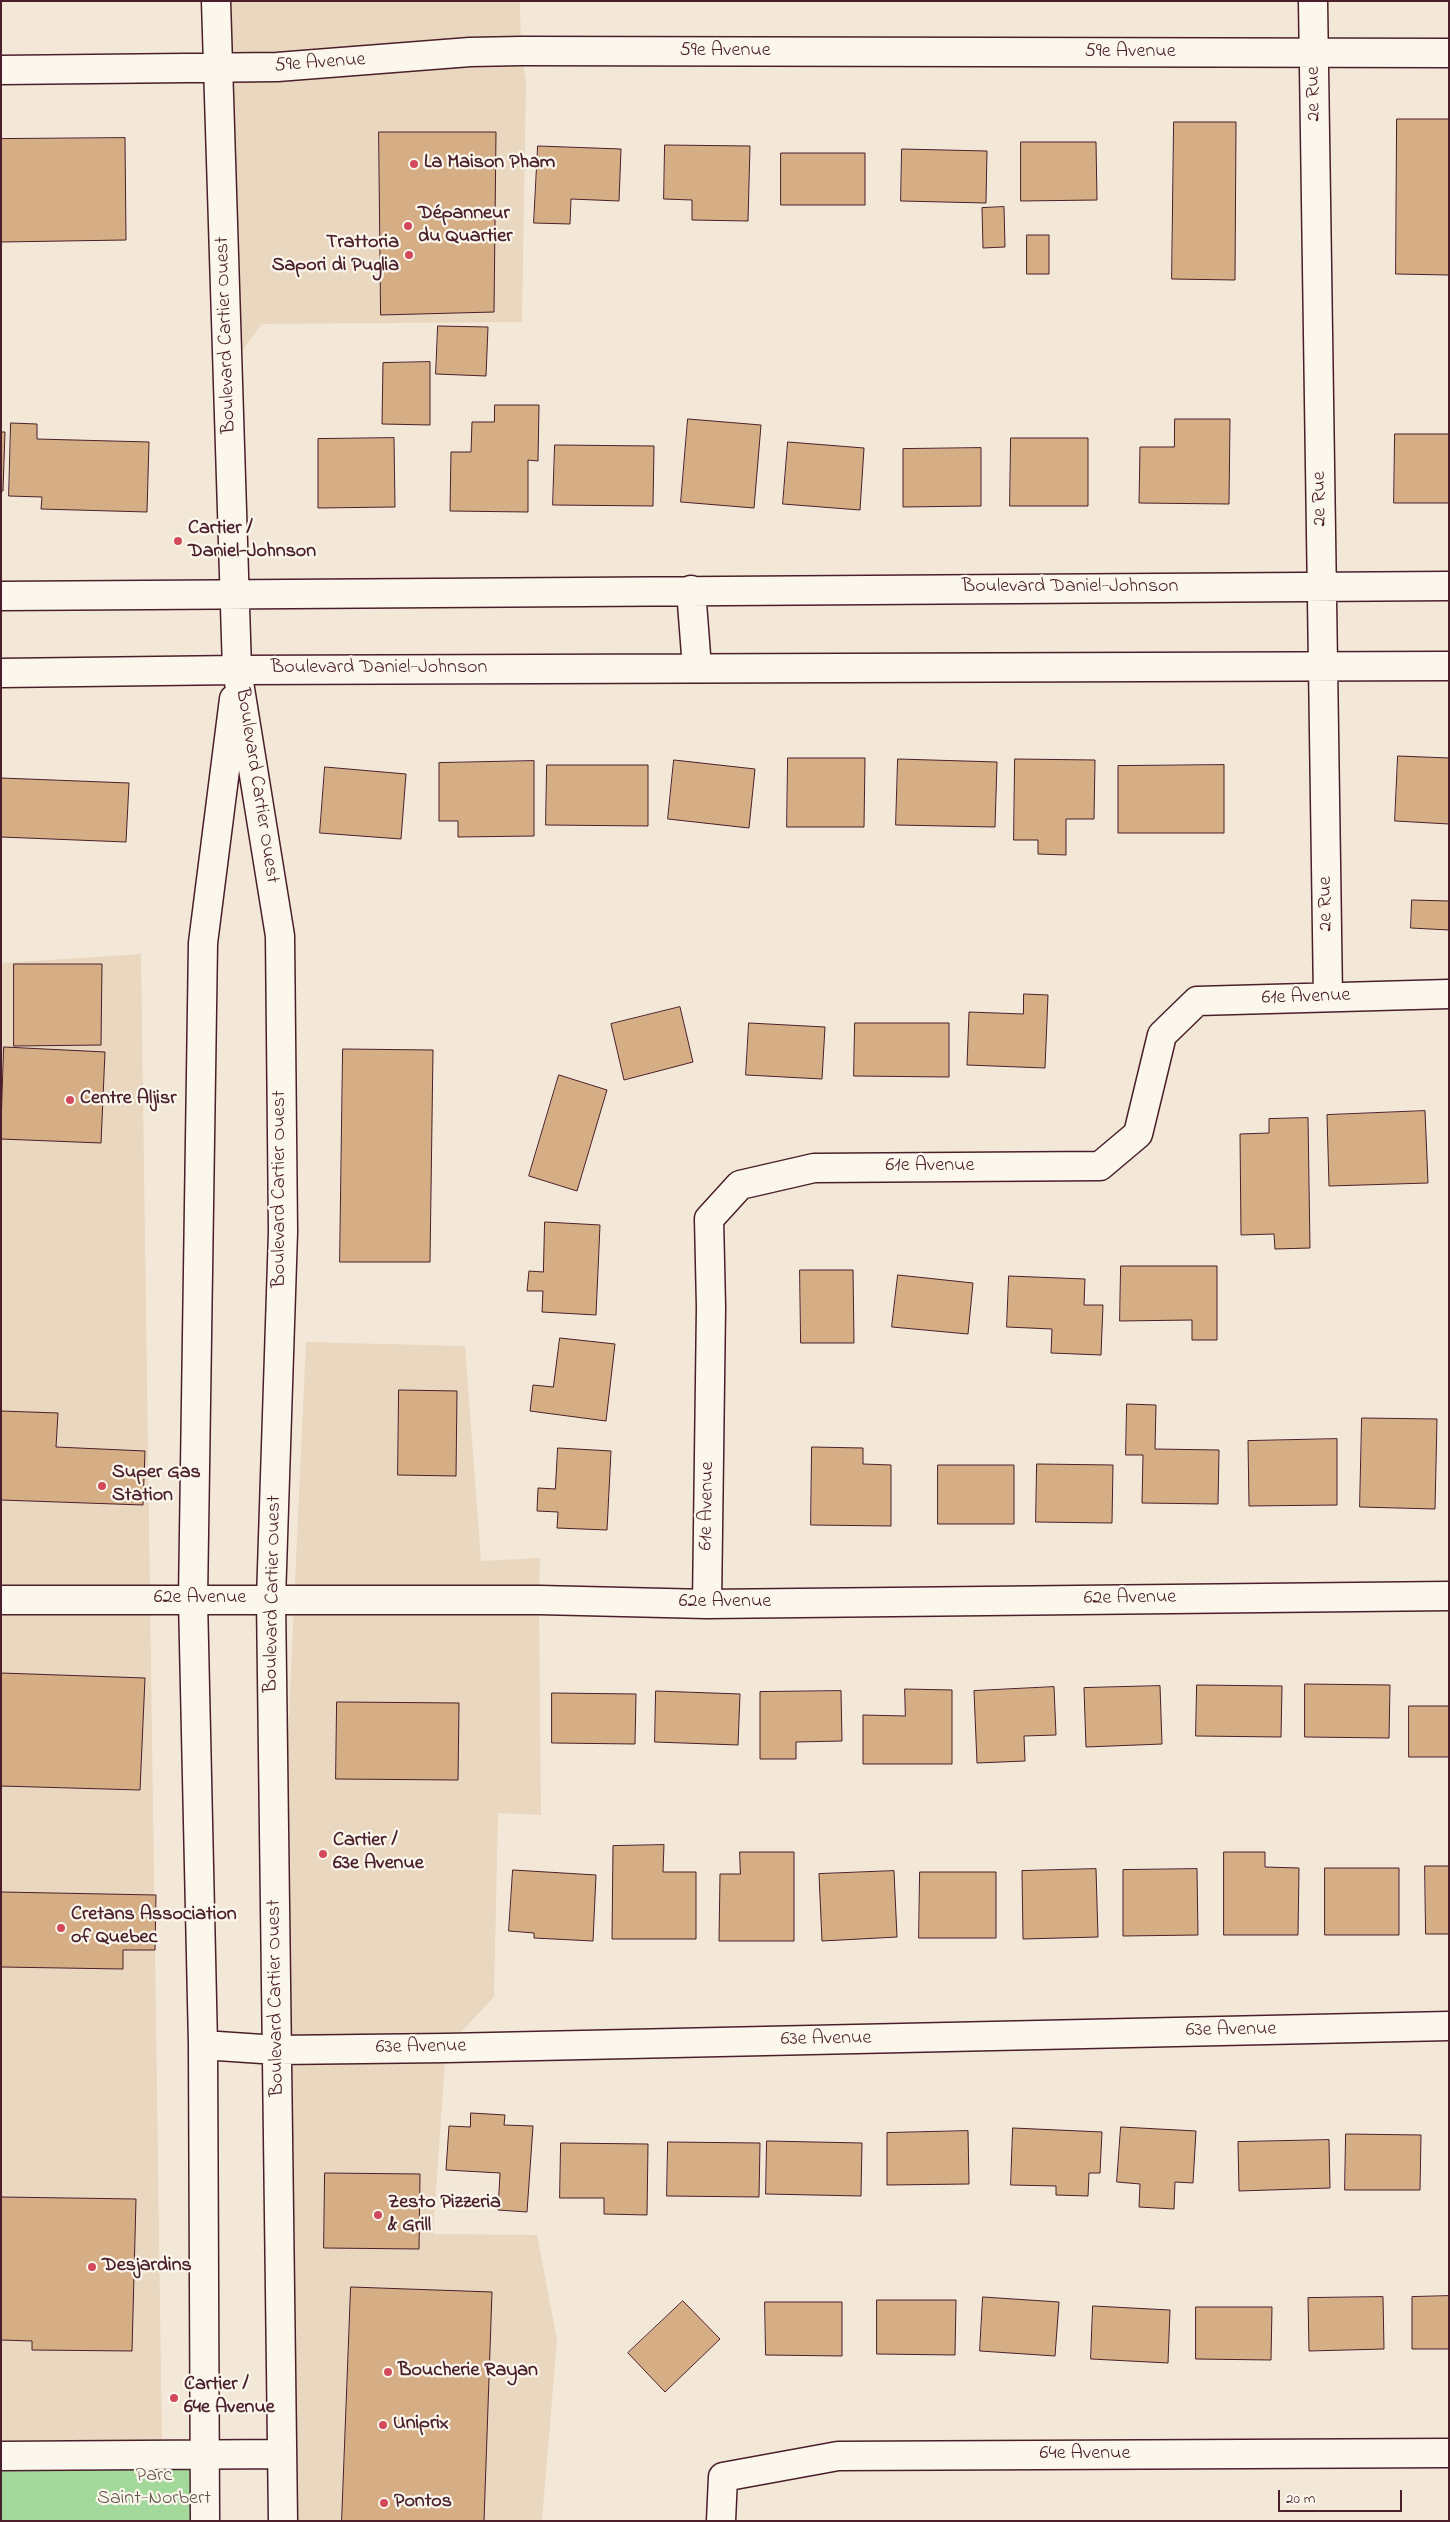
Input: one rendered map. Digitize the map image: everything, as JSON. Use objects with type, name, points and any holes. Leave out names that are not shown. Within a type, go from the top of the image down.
[{"type":"street","name":"Boulevard Cartier Ouest","points":[[206,2521],[203,2045],[193,1599],[202,943],[237,670],[216,1]]},
{"type":"street","name":"2e Rue","points":[[1313,1],[1328,997]]},
{"type":"street","name":"59e Avenue","points":[[1,70],[277,67],[470,52],[521,51],[1449,53]]},
{"type":"street","name":"Boulevard Daniel-Johnson","points":[[1,596],[1449,586]]},
{"type":"street","points":[[691,590],[697,668]]},
{"type":"street","name":"Boulevard Daniel-Johnson","points":[[1,673],[237,670],[1449,666]]},
{"type":"street","name":"Boulevard Cartier Ouest","points":[[237,670],[280,936],[283,1232],[272,1599],[283,2521]]},
{"type":"street","name":"61e Avenue","points":[[707,1604],[709,1219],[740,1185],[814,1168],[1100,1166],[1138,1134],[1162,1035],[1197,1001],[1449,994]]},
{"type":"street","name":"62e Avenue","points":[[1,1600],[272,1599],[707,1604],[1449,1596]]},
{"type":"street","name":"63e Avenue","points":[[203,2045],[278,2050],[1449,2026]]},
{"type":"street","name":"64e Avenue","points":[[721,2521],[723,2476],[838,2456],[1449,2453]]},
{"type":"street","points":[[1,2456],[282,2454]]},
{"type":"shaded area","points":[[225,1],[520,1],[521,51],[526,81],[522,322],[262,324],[229,368]]},
{"type":"shaded area","points":[[141,954],[162,2445],[1,2454],[1,963]]},
{"type":"shaded area","points":[[306,1342],[465,1346],[481,1561],[540,1558],[541,1815],[498,1813],[494,1997],[446,2048],[433,2234],[537,2235],[557,2340],[542,2521],[289,2521],[275,2018]]},
{"type":"green space","name":"Parc Saint-Norbert","points":[[205,2455],[206,2521],[1,2521],[1,2458]]},
{"type":"building","points":[[1397,119],[1449,119],[1449,275],[1396,274]]},
{"type":"building","points":[[1174,122],[1236,122],[1235,280],[1172,279]]},
{"type":"building","points":[[379,132],[496,132],[494,312],[381,315]]},
{"type":"building","points":[[125,138],[126,240],[1,242],[1,139]]},
{"type":"building","points":[[1021,142],[1096,142],[1097,200],[1021,201]]},
{"type":"building","points":[[665,145],[750,146],[748,221],[692,220],[692,200],[664,199]]},
{"type":"building","points":[[538,146],[621,149],[619,201],[571,199],[570,224],[534,223]]},
{"type":"building","points":[[902,149],[987,151],[986,203],[901,201]]},
{"type":"building","points":[[781,153],[865,153],[865,205],[781,205]]},
{"type":"building","points":[[1004,207],[1005,247],[983,248],[982,208]]},
{"type":"building","points":[[1027,235],[1049,235],[1049,274],[1027,274]]},
{"type":"building","points":[[438,326],[488,327],[486,376],[436,374]]},
{"type":"building","points":[[430,362],[430,425],[382,424],[383,363]]},
{"type":"building","points":[[495,405],[539,405],[538,461],[528,460],[528,512],[450,511],[451,452],[471,452],[472,422],[494,422]]},
{"type":"building","points":[[688,419],[761,425],[754,508],[681,502]]},
{"type":"building","points":[[1175,419],[1230,419],[1229,504],[1139,503],[1140,447],[1174,447]]},
{"type":"building","points":[[11,423],[37,424],[37,439],[149,442],[147,512],[41,509],[42,497],[9,496]]},
{"type":"building","points":[[1,432],[5,432],[3,491],[1,491]]},
{"type":"building","points":[[1395,434],[1449,434],[1449,503],[1394,503]]},
{"type":"building","points":[[394,438],[395,507],[318,508],[318,439]]},
{"type":"building","points":[[1011,438],[1088,438],[1088,506],[1010,506]]},
{"type":"building","points":[[788,442],[864,448],[860,510],[783,504]]},
{"type":"building","points":[[555,445],[654,446],[653,506],[553,505]]},
{"type":"building","points":[[981,448],[981,506],[903,507],[903,449]]},
{"type":"building","points":[[1398,756],[1449,758],[1449,824],[1395,821]]},
{"type":"building","points":[[788,758],[865,758],[864,827],[787,827]]},
{"type":"building","points":[[898,759],[997,762],[995,827],[896,825]]},
{"type":"building","points":[[1015,759],[1095,760],[1094,819],[1066,819],[1066,855],[1038,854],[1038,840],[1014,840]]},
{"type":"building","points":[[674,760],[755,769],[749,828],[668,819]]},
{"type":"building","points":[[534,761],[534,836],[458,837],[458,821],[439,821],[439,763]]},
{"type":"building","points":[[547,765],[648,765],[648,826],[546,825]]},
{"type":"building","points":[[1224,765],[1224,833],[1118,833],[1118,766]]},
{"type":"building","points":[[325,767],[406,774],[401,839],[320,833]]},
{"type":"building","points":[[1,778],[129,783],[126,842],[1,837]]},
{"type":"building","points":[[1412,900],[1449,901],[1449,930],[1411,928]]},
{"type":"building","points":[[14,964],[102,964],[101,1045],[14,1046]]},
{"type":"building","points":[[1024,994],[1048,995],[1045,1068],[967,1065],[969,1012],[1023,1014]]},
{"type":"building","points":[[680,1007],[693,1062],[624,1080],[611,1024]]},
{"type":"building","points":[[749,1023],[825,1027],[822,1079],[746,1075]]},
{"type":"building","points":[[855,1023],[949,1023],[949,1077],[854,1076]]},
{"type":"building","points":[[4,1047],[105,1052],[101,1143],[1,1139]]},
{"type":"building","points":[[343,1049],[433,1050],[430,1262],[340,1262]]},
{"type":"building","points":[[559,1075],[607,1090],[577,1191],[529,1176]]},
{"type":"building","points":[[1425,1111],[1428,1183],[1329,1186],[1327,1115]]},
{"type":"building","points":[[1308,1118],[1310,1248],[1275,1249],[1274,1234],[1241,1235],[1240,1134],[1269,1133],[1269,1119]]},
{"type":"building","points":[[545,1222],[600,1225],[596,1315],[542,1312],[543,1291],[527,1291],[529,1271],[543,1272]]},
{"type":"building","points":[[1121,1266],[1217,1266],[1217,1340],[1192,1340],[1192,1320],[1120,1321]]},
{"type":"building","points":[[800,1270],[853,1270],[854,1343],[801,1343]]},
{"type":"building","points":[[898,1275],[973,1283],[968,1334],[892,1327]]},
{"type":"building","points":[[1009,1276],[1085,1279],[1084,1305],[1103,1305],[1101,1355],[1051,1353],[1052,1329],[1007,1327]]},
{"type":"building","points":[[560,1338],[615,1344],[606,1421],[530,1411],[533,1385],[553,1387]]},
{"type":"building","points":[[399,1390],[457,1391],[456,1476],[398,1475]]},
{"type":"building","points":[[1127,1404],[1156,1405],[1155,1449],[1219,1450],[1218,1504],[1142,1503],[1143,1455],[1126,1455]]},
{"type":"building","points":[[1,1411],[58,1413],[56,1447],[145,1451],[143,1505],[1,1500]]},
{"type":"building","points":[[1362,1418],[1437,1419],[1435,1509],[1360,1507]]},
{"type":"building","points":[[1337,1439],[1337,1505],[1249,1506],[1248,1441]]},
{"type":"building","points":[[812,1447],[863,1448],[863,1464],[891,1465],[891,1526],[811,1525]]},
{"type":"building","points":[[558,1448],[611,1451],[607,1530],[557,1528],[558,1512],[537,1511],[538,1488],[555,1489]]},
{"type":"building","points":[[1037,1464],[1113,1465],[1112,1523],[1036,1522]]},
{"type":"building","points":[[938,1465],[1014,1465],[1014,1524],[938,1524]]},
{"type":"building","points":[[1,1673],[145,1678],[140,1790],[1,1786]]},
{"type":"building","points":[[1305,1684],[1390,1685],[1389,1738],[1305,1737]]},
{"type":"building","points":[[1197,1685],[1282,1686],[1281,1737],[1196,1736]]},
{"type":"building","points":[[1160,1686],[1162,1744],[1086,1747],[1084,1688]]},
{"type":"building","points":[[1054,1687],[1056,1735],[1024,1736],[1025,1761],[977,1763],[974,1691]]},
{"type":"building","points":[[905,1689],[952,1690],[952,1764],[863,1764],[863,1715],[905,1716]]},
{"type":"building","points":[[656,1691],[740,1694],[738,1745],[655,1742]]},
{"type":"building","points":[[841,1691],[842,1741],[796,1742],[796,1759],[760,1759],[760,1692]]},
{"type":"building","points":[[552,1693],[636,1694],[635,1744],[552,1743]]},
{"type":"building","points":[[337,1702],[459,1703],[458,1780],[336,1779]]},
{"type":"building","points":[[1409,1706],[1449,1706],[1449,1757],[1409,1757]]},
{"type":"building","points":[[664,1845],[663,1872],[696,1872],[696,1939],[612,1939],[613,1846]]},
{"type":"building","points":[[740,1852],[794,1852],[794,1941],[719,1941],[720,1874],[740,1874]]},
{"type":"building","points":[[1224,1852],[1265,1852],[1265,1867],[1299,1868],[1298,1935],[1224,1935]]},
{"type":"building","points":[[1425,1866],[1449,1866],[1449,1934],[1426,1934]]},
{"type":"building","points":[[1325,1868],[1399,1868],[1399,1935],[1325,1935]]},
{"type":"building","points":[[1096,1869],[1098,1937],[1023,1939],[1022,1871]]},
{"type":"building","points":[[1197,1869],[1198,1935],[1123,1936],[1123,1870]]},
{"type":"building","points":[[513,1870],[596,1875],[593,1941],[534,1938],[534,1933],[509,1931]]},
{"type":"building","points":[[894,1871],[897,1937],[822,1941],[819,1874]]},
{"type":"building","points":[[920,1872],[996,1872],[996,1938],[919,1938]]},
{"type":"building","points":[[1,1892],[156,1895],[155,1950],[123,1950],[123,1969],[1,1967]]},
{"type":"building","points":[[471,2113],[505,2115],[504,2125],[533,2126],[527,2212],[498,2210],[500,2173],[446,2170],[449,2126],[470,2127]]},
{"type":"building","points":[[1121,2127],[1196,2131],[1193,2183],[1175,2182],[1174,2209],[1139,2207],[1140,2184],[1117,2182]]},
{"type":"building","points":[[1013,2128],[1102,2132],[1100,2173],[1089,2173],[1088,2196],[1056,2195],[1056,2186],[1011,2185]]},
{"type":"building","points":[[968,2131],[969,2184],[887,2185],[887,2133]]},
{"type":"building","points":[[1346,2134],[1421,2135],[1420,2190],[1345,2190]]},
{"type":"building","points":[[1329,2140],[1330,2188],[1239,2191],[1238,2142]]},
{"type":"building","points":[[767,2141],[862,2143],[861,2196],[766,2194]]},
{"type":"building","points":[[668,2142],[760,2143],[759,2197],[667,2196]]},
{"type":"building","points":[[561,2143],[648,2144],[647,2215],[604,2214],[604,2198],[560,2198]]},
{"type":"building","points":[[325,2173],[420,2174],[419,2249],[324,2248]]},
{"type":"building","points":[[1,2197],[136,2199],[132,2351],[32,2350],[32,2341],[1,2340]]},
{"type":"building","points":[[351,2287],[492,2292],[484,2521],[342,2521]]},
{"type":"building","points":[[1449,2296],[1449,2349],[1412,2349],[1412,2297]]},
{"type":"building","points":[[983,2297],[1059,2302],[1055,2356],[980,2351]]},
{"type":"building","points":[[1383,2297],[1384,2349],[1309,2351],[1308,2298]]},
{"type":"building","points":[[877,2300],[956,2300],[955,2355],[877,2354]]},
{"type":"building","points":[[683,2301],[720,2339],[665,2392],[628,2353]]},
{"type":"building","points":[[765,2302],[842,2302],[842,2356],[766,2355]]},
{"type":"building","points":[[1093,2306],[1170,2310],[1168,2363],[1091,2359]]},
{"type":"building","points":[[1196,2307],[1272,2307],[1271,2360],[1196,2359]]},
{"type":"place","name":"La Maison Pham","points":[[414,164]]},
{"type":"place","name":"Dépanneur du Quartier","points":[[408,226]]},
{"type":"place","name":"Trattoria Sapori di Puglia","points":[[409,255]]},
{"type":"place","name":"Cartier / Daniel-Johnson","points":[[178,541]]},
{"type":"place","name":"Centre Aljisr","points":[[70,1100]]},
{"type":"place","name":"Super Gas Station","points":[[102,1486]]},
{"type":"place","name":"Cartier / 63e Avenue","points":[[323,1854]]},
{"type":"place","name":"Cretans Association of Quebec","points":[[61,1928]]},
{"type":"place","name":"Zesto Pizzeria & Grill","points":[[378,2215]]},
{"type":"place","name":"Desjardins","points":[[92,2267]]},
{"type":"place","name":"Boucherie Rayan","points":[[388,2372]]},
{"type":"place","name":"Cartier / 64e Avenue","points":[[174,2398]]},
{"type":"place","name":"Uniprix","points":[[383,2425]]},
{"type":"place","name":"Pontos","points":[[384,2503]]}]
